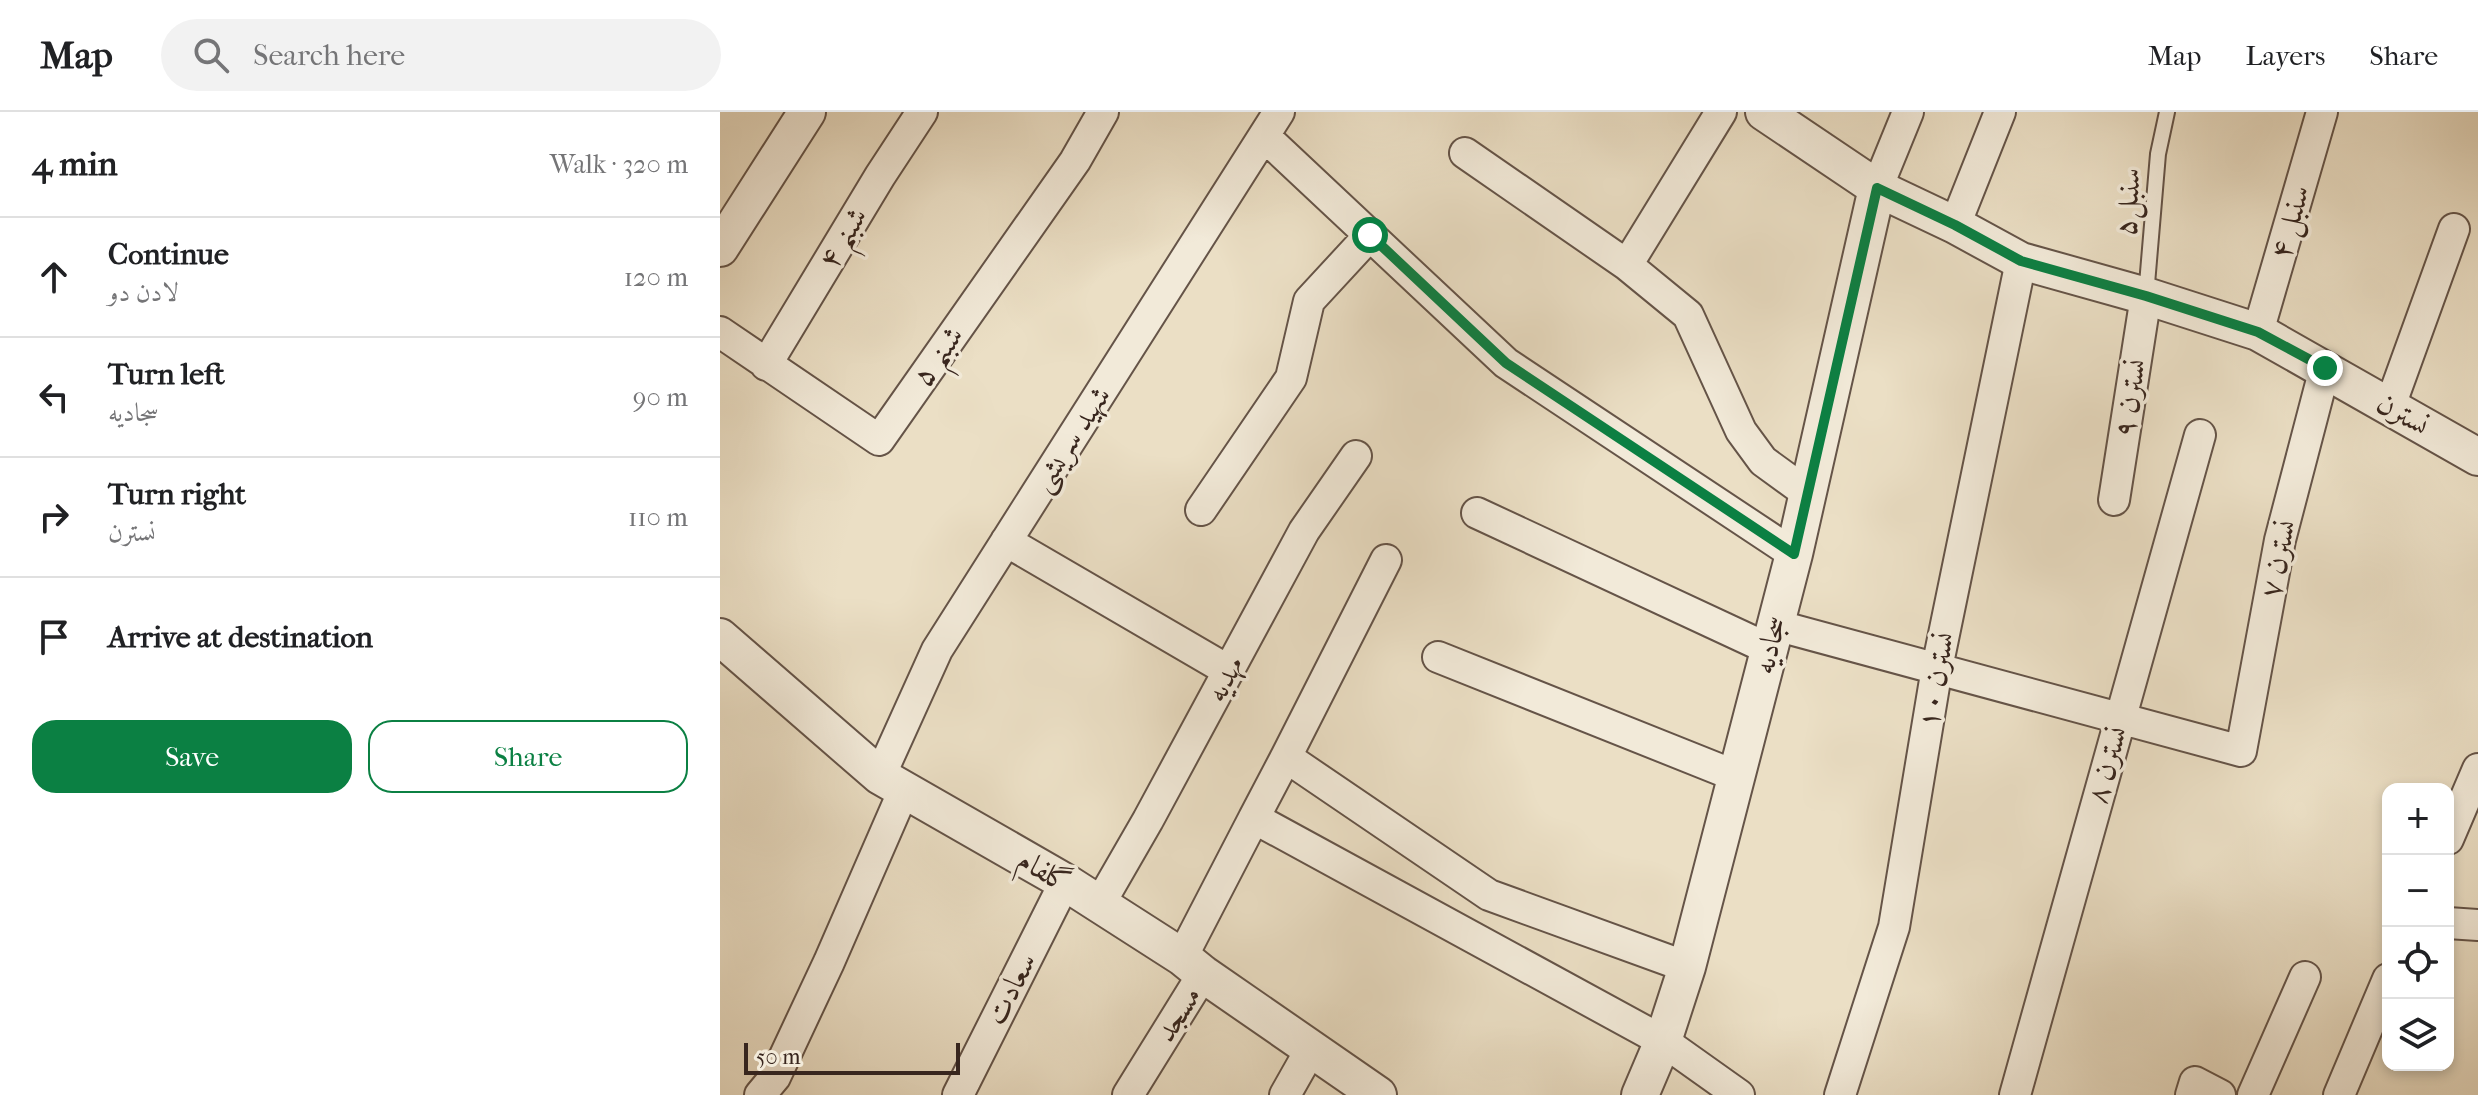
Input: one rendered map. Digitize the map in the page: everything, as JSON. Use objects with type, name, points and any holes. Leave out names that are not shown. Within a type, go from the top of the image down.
[{"type":"street","points":[[722,237],[807,112]]},
{"type":"street","name":"شبنم ۴","points":[[766,365],[922,112]]},
{"type":"street","name":"شبنم ۵","points":[[720,332],[879,440],[1075,161],[1103,112]]},
{"type":"street","points":[[1627,265],[1721,112]]},
{"type":"street","name":"نسترن","points":[[1764,112],[1877,188],[2021,261],[2258,332],[2478,457]]},
{"type":"street","points":[[1877,188],[1908,112]]},
{"type":"street","points":[[1955,225],[2000,112]]},
{"type":"street","name":"سنبل ۴","points":[[2258,332],[2322,112]]},
{"type":"street","points":[[1272,124],[1370,235],[1506,363],[1794,554]]},
{"type":"street","name":"شهید سریشی","points":[[760,1095],[775,1077],[829,962],[937,650],[1272,124]]},
{"type":"street","points":[[1465,153],[1627,265],[1688,315],[1741,431],[1763,461],[1807,493]]},
{"type":"street","name":"سجادیه","points":[[1640,1095],[1663,1041],[1687,967],[1794,554],[1877,188]]},
{"type":"street","points":[[2390,406],[2454,229]]},
{"type":"street","points":[[1201,510],[1291,378],[1309,301],[1370,235]]},
{"type":"street","name":"نسترن ۱۰","points":[[1840,1095],[1894,927],[1937,668],[2021,261]]},
{"type":"street","name":"نسترن ۹","points":[[2114,500],[2146,296]]},
{"type":"street","name":"نسترن ۷","points":[[2121,717],[2241,751],[2280,540],[2325,368]]},
{"type":"street","name":"نسترن ۸","points":[[2015,1095],[2200,435]]},
{"type":"street","name":"مهدیه","points":[[1099,905],[1304,531],[1356,456]]},
{"type":"street","points":[[1477,513],[1772,637],[1937,668],[2121,717]]},
{"type":"street","points":[[1006,541],[1229,671]]},
{"type":"street","name":"مسجد","points":[[1128,1095],[1192,966],[1254,818],[1386,560]]},
{"type":"street","name":"گلفام","points":[[720,637],[892,783],[1065,882],[1378,1095]]},
{"type":"street","points":[[1438,657],[1736,776]]},
{"type":"street","points":[[1286,757],[1489,895],[1687,967]]},
{"type":"street","points":[[2454,825],[2478,769]]},
{"type":"street","points":[[1254,818],[1663,1041],[1739,1095]]},
{"type":"street","name":"سعادت","points":[[958,1095],[1065,882]]},
{"type":"street","points":[[2454,923],[2478,925]]},
{"type":"street","points":[[2253,1095],[2305,977]]},
{"type":"street","points":[[2339,1095],[2382,993]]},
{"type":"street","points":[[1285,1095],[1311,1049]]},
{"type":"street","points":[[2191,1095],[2195,1082],[2220,1095]]},
{"type":"lane","name":"سنبل۵","points":[[2146,296],[2158,154],[2167,112]]},
{"type":"route","points":[[1370,235],[1506,363],[1794,554],[1877,188],[2021,261],[2258,332],[2325,368]]}]
